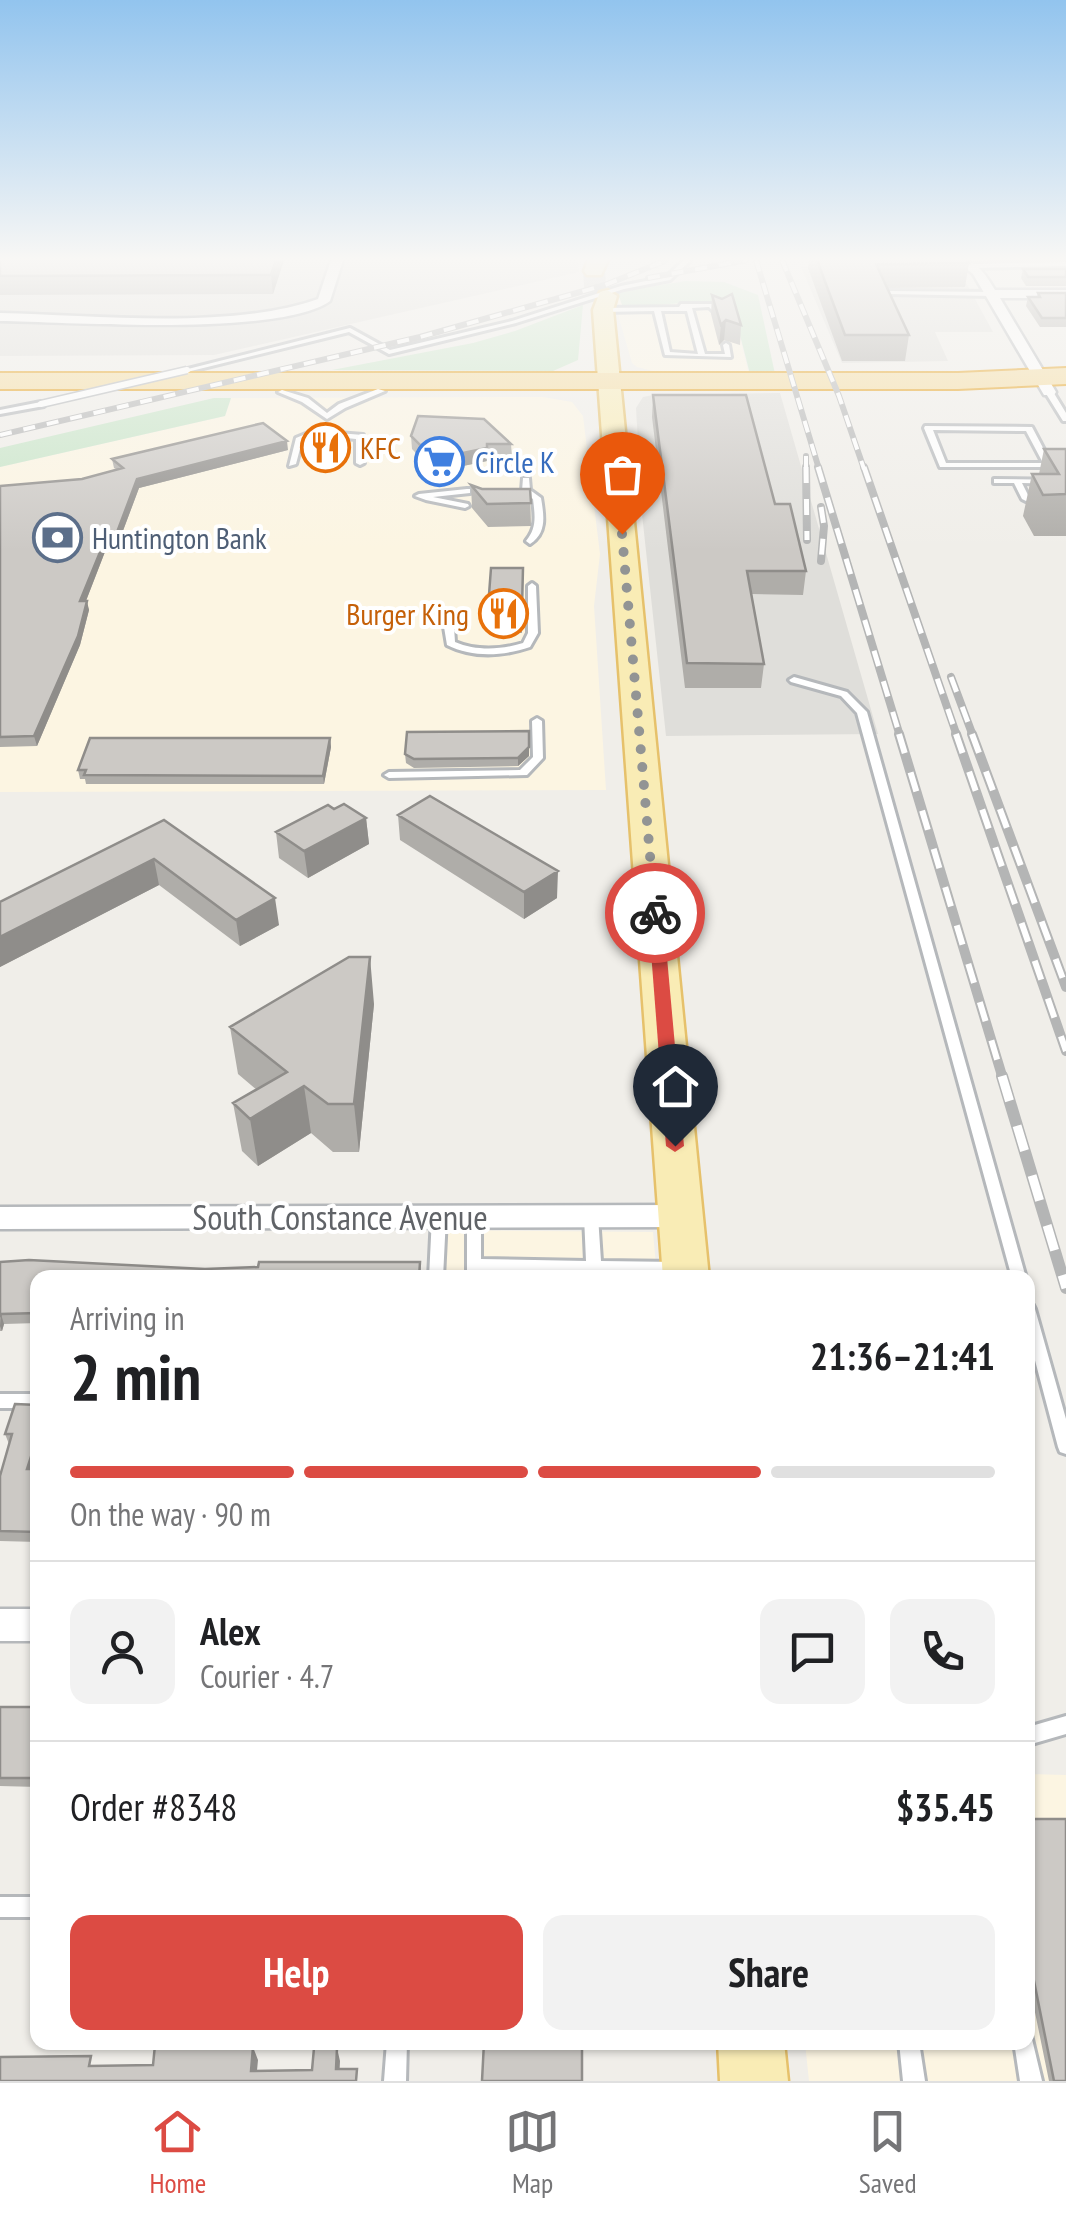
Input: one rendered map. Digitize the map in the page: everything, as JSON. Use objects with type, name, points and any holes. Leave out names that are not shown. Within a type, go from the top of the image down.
[{"type":"highway","points":[[0,380],[955,388],[1055,384]]},
{"type":"highway","points":[[0,392],[172,380],[282,392],[610,385]]},
{"type":"main road","points":[[607,357],[686,1270]]},
{"type":"main road","points":[[752,2050],[754,2081]]},
{"type":"street","points":[[1036,357],[1055,384]]},
{"type":"street","name":"South Constance Avenue","points":[[0,1218],[681,1216]]},
{"type":"street","points":[[0,1625],[30,1625]]},
{"type":"lane","points":[[0,412],[172,380],[253,357]]},
{"type":"lane","points":[[1055,384],[1066,419]]},
{"type":"lane","points":[[1048,465],[1029,428],[928,428],[942,465],[1066,466]]},
{"type":"lane","points":[[292,464],[300,440],[316,433],[360,437],[360,464]]},
{"type":"lane","points":[[997,481],[1066,482]]},
{"type":"lane","points":[[1017,481],[1026,499]]},
{"type":"lane","points":[[419,496],[466,498],[419,496]]},
{"type":"lane","points":[[526,496],[540,530],[530,540]]},
{"type":"lane","points":[[450,627],[450,643],[461,648],[511,650],[527,644],[532,633],[532,586]]},
{"type":"lane","points":[[794,680],[844,694],[862,712],[1017,1270]]},
{"type":"lane","points":[[389,776],[523,773],[538,758],[537,721]]},
{"type":"lane","points":[[474,1216],[474,1270]]},
{"type":"lane","points":[[591,1216],[594,1267]]},
{"type":"lane","points":[[437,1270],[440,1217]]},
{"type":"lane","points":[[522,1270],[605,1270]]},
{"type":"lane","points":[[1035,1335],[1066,1448]]},
{"type":"lane","points":[[0,1401],[30,1401]]},
{"type":"lane","points":[[1035,1734],[1066,1726]]},
{"type":"lane","points":[[0,1908],[30,1907]]},
{"type":"lane","points":[[396,2081],[398,2050]]},
{"type":"lane","points":[[910,2050],[914,2081]]},
{"type":"lane","points":[[1025,2050],[1031,2081]]},
{"type":"shaded area","points":[[630,357],[745,357],[749,374],[776,377],[661,373],[632,363]]},
{"type":"shaded area","points":[[839,357],[946,357],[948,361],[842,363]]},
{"type":"shaded area","points":[[780,393],[878,734],[666,736],[642,514],[636,408],[643,397],[653,395]]},
{"type":"shaded area","points":[[543,397],[572,402],[583,416],[600,554],[594,606],[606,790],[0,792],[0,467],[225,416],[231,398]]},
{"type":"shaded area","points":[[439,1230],[653,1232],[656,1270],[436,1270]]},
{"type":"shaded area","points":[[1035,1774],[1066,1775],[1066,2081],[809,2081],[806,2050],[1035,2050]]},
{"type":"green space","points":[[399,357],[578,357],[553,371],[332,370]]},
{"type":"green space","points":[[746,357],[771,357],[775,374],[750,374]]},
{"type":"green space","points":[[214,398],[231,398],[225,416],[0,467],[0,448]]},
{"type":"building","points":[[653,395],[746,395],[775,504],[790,504],[806,571],[747,571],[764,664],[687,663]]},
{"type":"building","points":[[418,416],[484,419],[511,444],[487,444],[487,448],[434,459],[411,436]]},
{"type":"building","points":[[263,423],[287,441],[137,479],[116,535],[107,535],[80,601],[87,601],[78,636],[34,736],[0,737],[0,486],[82,479],[123,468],[112,459]]},
{"type":"building","points":[[1044,449],[1066,449],[1066,494],[1043,495],[1032,474],[1059,474]]},
{"type":"building","points":[[471,485],[482,489],[530,489],[531,503],[487,504]]},
{"type":"building","points":[[491,568],[523,568],[522,608],[488,608]]},
{"type":"building","points":[[529,731],[529,747],[518,758],[414,759],[405,754],[407,732]]},
{"type":"building","points":[[90,738],[330,738],[323,776],[84,775],[86,770],[78,770]]},
{"type":"building","points":[[430,796],[558,871],[524,892],[398,815]]},
{"type":"building","points":[[344,804],[366,818],[304,851],[276,832],[328,805],[334,809]]},
{"type":"building","points":[[164,820],[275,898],[236,920],[154,859],[0,937],[0,902]]},
{"type":"building","points":[[349,957],[370,957],[354,1104],[328,1104],[304,1086],[250,1119],[233,1103],[287,1072],[230,1027]]},
{"type":"building","points":[[0,1262],[205,1269],[258,1267],[259,1262],[420,1262],[420,1270],[30,1270],[30,1313],[0,1317]]},
{"type":"building","points":[[15,1404],[30,1405],[30,1532],[0,1531],[0,1476],[12,1434],[5,1434]]},
{"type":"building","points":[[0,1707],[30,1707],[30,1778],[0,1778]]},
{"type":"building","points":[[1035,1819],[1066,1819],[1066,2081],[1054,2081],[1035,1986]]},
{"type":"building","points":[[154,2050],[253,2050],[251,2071],[312,2070],[314,2050],[337,2050],[336,2069],[357,2069],[356,2081],[0,2081],[0,2057],[91,2056],[89,2066],[153,2065]]},
{"type":"building","points":[[484,2050],[582,2050],[582,2081],[482,2081]]},
{"type":"railway","points":[[0,435],[334,357]]},
{"type":"railway","points":[[785,357],[819,469]]},
{"type":"railway","points":[[823,357],[864,469]]},
{"type":"railway","points":[[806,456],[806,467]]},
{"type":"railway","points":[[806,467],[807,540]]},
{"type":"railway","points":[[818,467],[900,736]]},
{"type":"railway","points":[[864,467],[957,736]]},
{"type":"railway","points":[[821,507],[821,561]]},
{"type":"railway","points":[[951,677],[973,736]]},
{"type":"railway","points":[[899,734],[1003,1079]]},
{"type":"railway","points":[[956,734],[1066,1051]]},
{"type":"railway","points":[[972,734],[1066,987]]},
{"type":"railway","points":[[1002,1076],[1066,1288]]},
{"type":"way so far","points":[[622,534],[655,913]]},
{"type":"place","name":"KFC","points":[[325,447]]},
{"type":"place","name":"Circle K","points":[[440,461]]},
{"type":"place","name":"Huntington Bank","points":[[57,537]]},
{"type":"place","name":"Burger King","points":[[504,613]]},
{"type":"route","points":[[655,913],[675,1146]]}]
